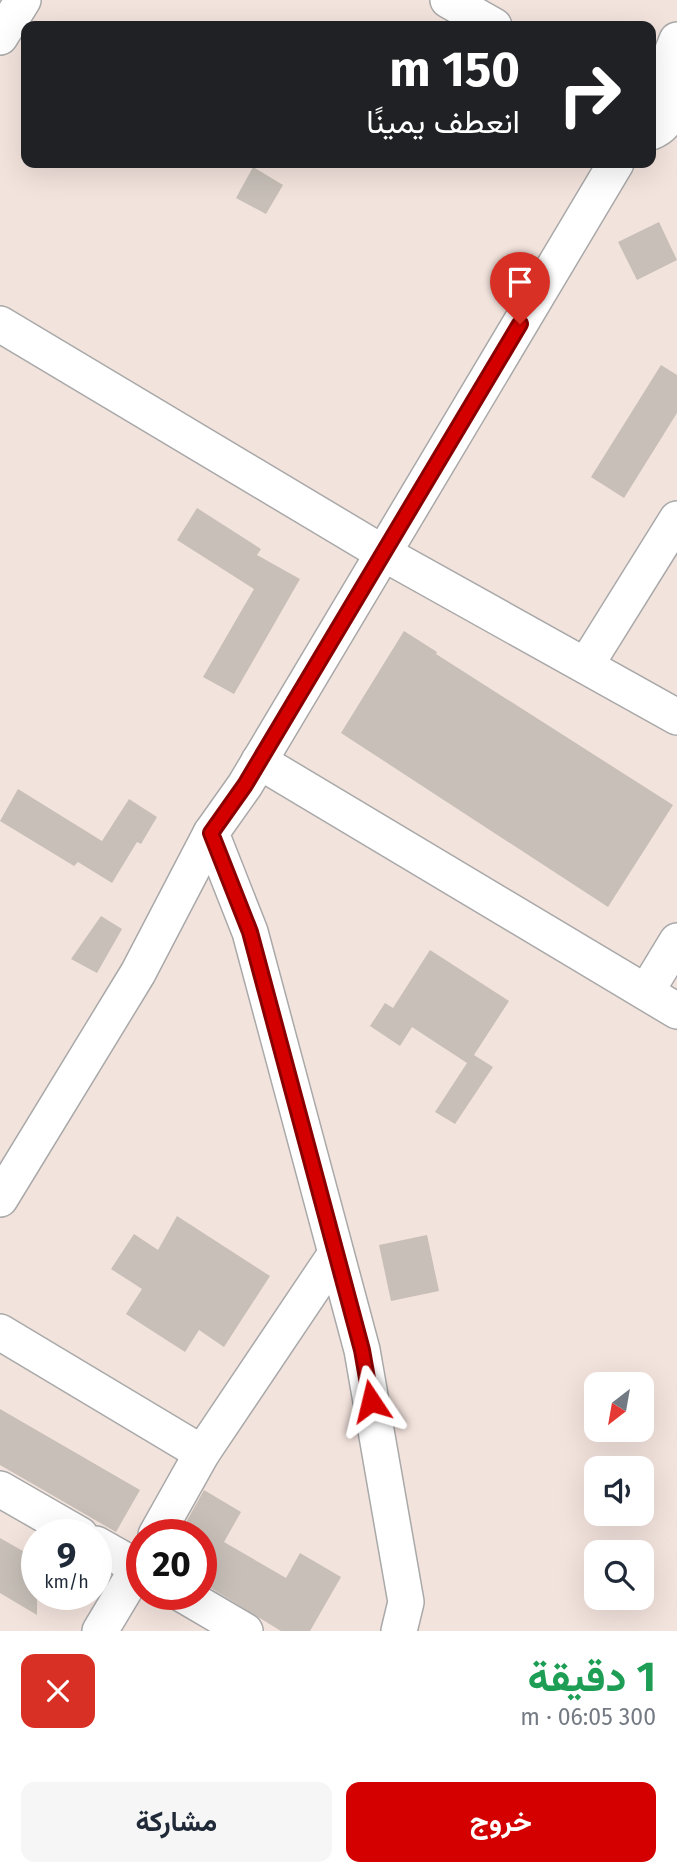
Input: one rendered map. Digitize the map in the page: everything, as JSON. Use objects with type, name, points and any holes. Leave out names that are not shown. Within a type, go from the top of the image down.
[{"type":"lane","points":[[0,37],[23,0]]},
{"type":"lane","points":[[448,0],[485,21]]},
{"type":"lane","points":[[656,82],[677,40]]},
{"type":"lane","points":[[656,88],[670,104],[664,130]]},
{"type":"lane","points":[[0,1199],[138,973],[211,833],[260,761],[612,168]]},
{"type":"lane","points":[[0,324],[383,553],[677,717]]},
{"type":"lane","points":[[586,665],[677,519]]},
{"type":"lane","points":[[260,761],[677,1011]]},
{"type":"lane","points":[[211,833],[250,932],[362,1350],[406,1602],[399,1631]]},
{"type":"lane","points":[[646,992],[677,942]]},
{"type":"lane","points":[[165,1519],[202,1453],[335,1255]]},
{"type":"lane","points":[[0,1332],[202,1453]]},
{"type":"lane","points":[[0,1489],[52,1519]]},
{"type":"lane","points":[[100,1631],[126,1589]]},
{"type":"lane","points":[[209,1610],[245,1631]]},
{"type":"shaded area","points":[[0,0],[677,0],[677,1631],[0,1631]]},
{"type":"building","points":[[252,168],[283,185],[266,214],[236,198]]},
{"type":"building","points":[[659,222],[677,260],[637,280],[618,242]]},
{"type":"building","points":[[661,365],[677,375],[677,413],[624,498],[591,477]]},
{"type":"building","points":[[197,508],[261,549],[257,555],[300,579],[234,694],[203,677],[254,589],[177,540]]},
{"type":"building","points":[[404,631],[673,805],[608,907],[341,733]]},
{"type":"building","points":[[18,789],[102,841],[129,799],[157,817],[141,844],[137,842],[112,883],[78,862],[74,866],[0,821]]},
{"type":"building","points":[[101,916],[122,929],[97,973],[71,959]]},
{"type":"building","points":[[430,950],[509,1001],[474,1055],[493,1067],[455,1124],[435,1112],[467,1063],[412,1027],[400,1046],[370,1026],[385,1003],[393,1008]]},
{"type":"building","points":[[177,1216],[270,1276],[224,1347],[199,1330],[185,1352],[126,1314],[142,1289],[111,1269],[134,1234],[158,1250]]},
{"type":"building","points":[[427,1235],[439,1291],[391,1301],[379,1245]]},
{"type":"building","points":[[0,1409],[140,1490],[116,1532],[112,1530],[112,1519],[93,1519],[0,1465]]},
{"type":"building","points":[[204,1490],[241,1512],[224,1542],[286,1578],[300,1553],[341,1577],[310,1631],[281,1631],[217,1592],[217,1519],[188,1519]]},
{"type":"building","points":[[0,1538],[21,1550],[21,1605],[0,1593]]},
{"type":"route","points":[[371,1401],[362,1350],[250,932],[211,833],[245,785],[520,324]]}]
